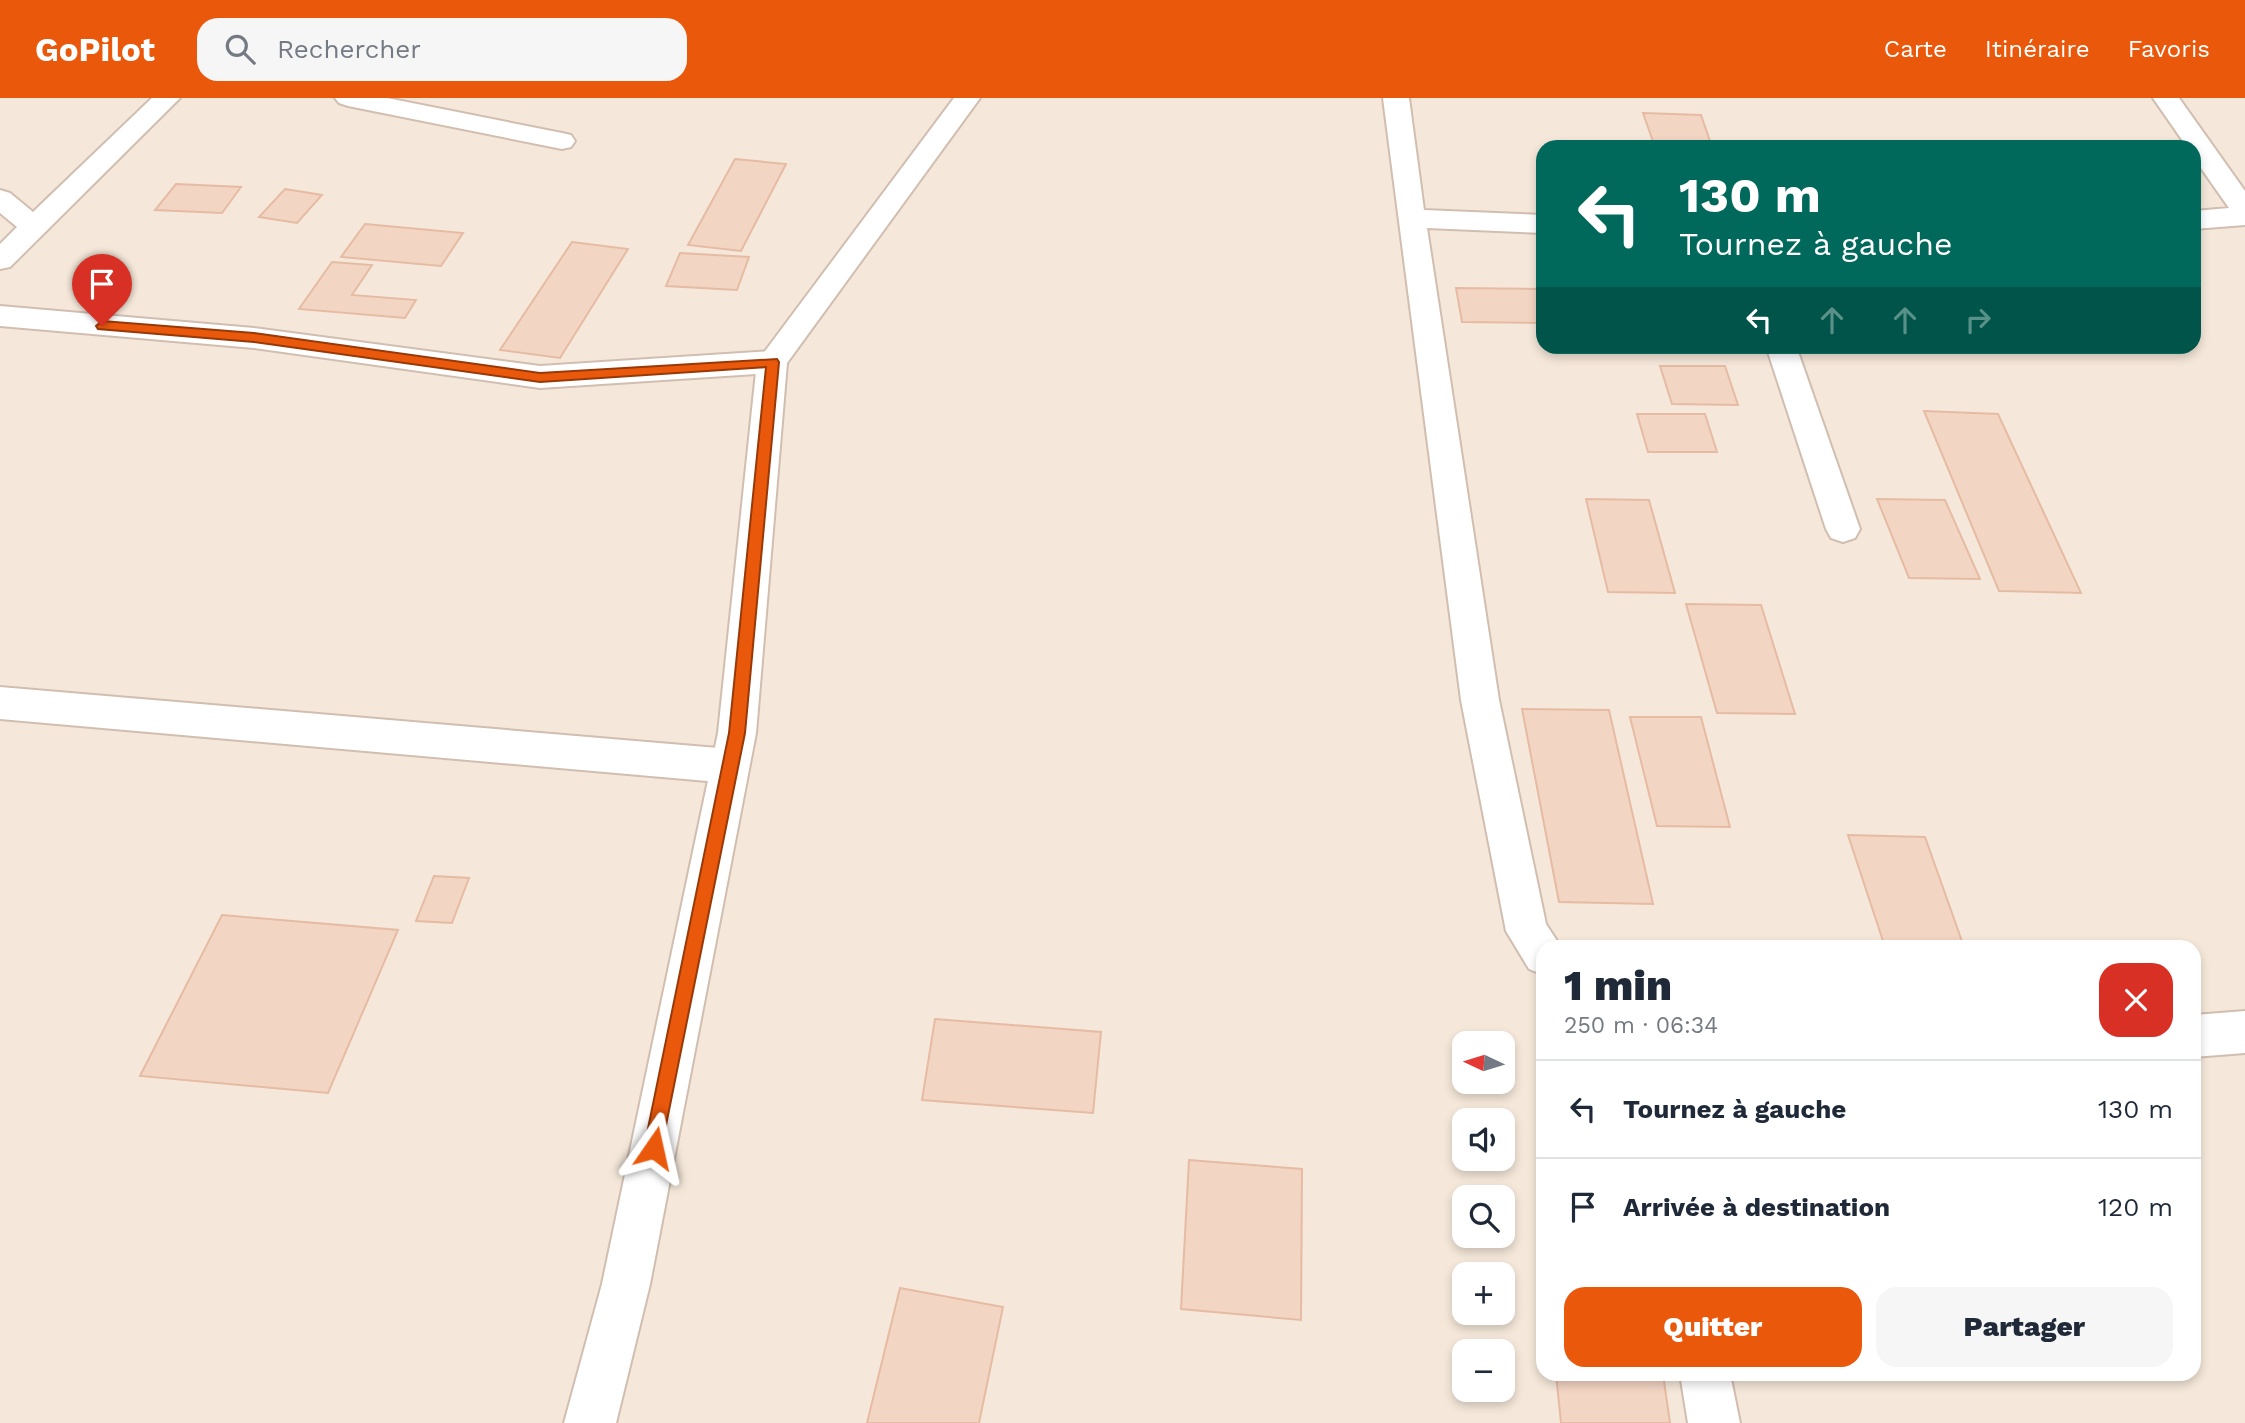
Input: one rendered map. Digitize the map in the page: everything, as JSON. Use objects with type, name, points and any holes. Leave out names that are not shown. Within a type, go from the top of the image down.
[{"type":"street","points":[[0,260],[167,98]]},
{"type":"street","points":[[348,98],[562,141]]},
{"type":"street","points":[[590,1423],[626,1284],[737,733],[772,362],[967,98]]},
{"type":"street","points":[[1396,98],[1480,699],[1527,931],[1536,944]]},
{"type":"street","points":[[2166,98],[2195,140]]},
{"type":"street","points":[[2201,149],[2245,214],[2201,219]]},
{"type":"street","points":[[0,199],[34,227]]},
{"type":"street","points":[[1411,218],[1536,224]]},
{"type":"street","points":[[0,316],[254,338],[540,377],[772,362]]},
{"type":"street","points":[[1784,354],[1843,529]]},
{"type":"street","points":[[0,703],[730,766]]},
{"type":"street","points":[[2201,1035],[2245,1032]]},
{"type":"street","points":[[1706,1381],[1714,1423]]},
{"type":"shaded area","points":[[0,98],[2245,98],[2245,1423],[0,1423]]},
{"type":"building","points":[[1643,113],[1701,115],[1710,140],[1653,140]]},
{"type":"building","points":[[735,159],[786,164],[741,251],[688,245]]},
{"type":"building","points":[[176,184],[241,187],[222,213],[155,210]]},
{"type":"building","points":[[285,189],[322,195],[297,223],[259,217]]},
{"type":"building","points":[[365,224],[463,233],[441,266],[341,257]]},
{"type":"building","points":[[572,242],[628,249],[560,358],[500,350]]},
{"type":"building","points":[[680,253],[749,257],[737,290],[666,286]]},
{"type":"building","points":[[332,262],[372,265],[352,295],[416,300],[405,318],[299,309]]},
{"type":"building","points":[[1456,288],[1536,289],[1536,323],[1462,322]]},
{"type":"building","points":[[1660,366],[1725,366],[1738,405],[1672,404]]},
{"type":"building","points":[[1924,411],[1998,414],[2081,593],[1999,591]]},
{"type":"building","points":[[1637,414],[1705,414],[1717,452],[1648,452]]},
{"type":"building","points":[[1586,499],[1649,500],[1675,593],[1608,592]]},
{"type":"building","points":[[1877,499],[1945,500],[1980,579],[1909,578]]},
{"type":"building","points":[[1686,604],[1761,605],[1795,714],[1717,713]]},
{"type":"building","points":[[1522,709],[1609,710],[1653,904],[1559,902]]},
{"type":"building","points":[[1630,717],[1701,717],[1730,827],[1657,826]]},
{"type":"building","points":[[1848,835],[1925,837],[1962,940],[1883,940]]},
{"type":"building","points":[[434,876],[469,878],[452,923],[416,921]]},
{"type":"building","points":[[222,915],[398,930],[328,1093],[140,1076]]},
{"type":"building","points":[[935,1019],[1101,1032],[1093,1113],[922,1100]]},
{"type":"building","points":[[1189,1160],[1302,1169],[1301,1320],[1181,1309]]},
{"type":"building","points":[[900,1288],[1003,1307],[979,1423],[867,1423]]},
{"type":"building","points":[[1557,1381],[1664,1381],[1670,1423],[1561,1423]]},
{"type":"route","points":[[102,326],[254,338],[540,377],[772,362],[737,733],[654,1148]]}]
